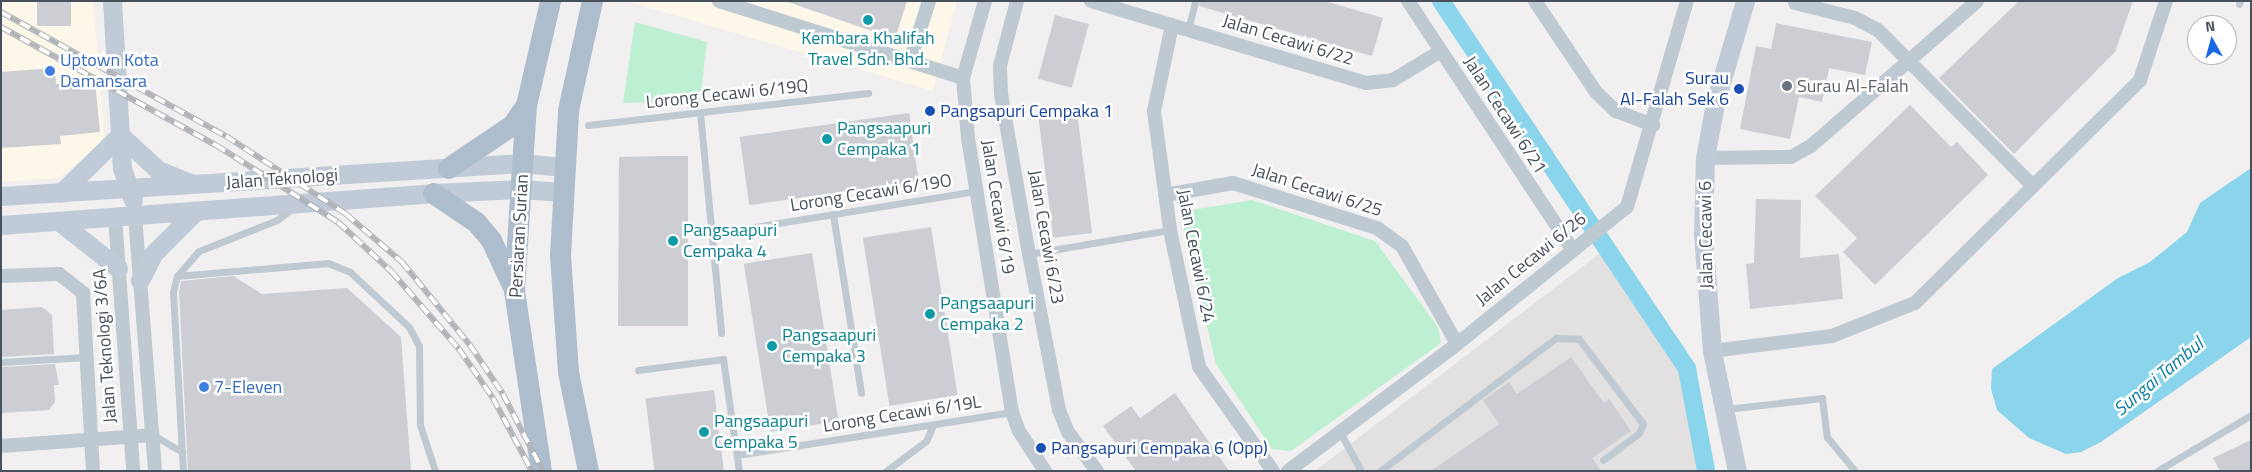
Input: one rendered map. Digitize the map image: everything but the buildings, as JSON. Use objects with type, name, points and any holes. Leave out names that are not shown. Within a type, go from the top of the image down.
[{"type":"main road","name":"Persiaran Surian","points":[[541,471],[514,290],[526,105],[550,1]]},
{"type":"main road","points":[[588,471],[568,372],[561,297],[563,167],[568,110],[592,1]]},
{"type":"main road","points":[[448,168],[512,125],[526,105]]},
{"type":"main road","points":[[433,193],[476,222],[491,240],[514,290]]},
{"type":"street","points":[[112,1],[122,168],[132,189],[135,216],[155,471]]},
{"type":"street","points":[[719,1],[911,58],[963,78]]},
{"type":"street","points":[[911,58],[929,1]]},
{"type":"street","name":"Jalan Cecawi 6/19","points":[[985,1],[963,78],[976,191],[1012,412],[1019,431],[1045,471]]},
{"type":"street","name":"Jalan Cecawi 6/23","points":[[1017,1],[1000,66],[1001,94],[1059,410],[1068,432],[1097,471]]},
{"type":"street","name":"Jalan Cecawi 6/22","points":[[1091,1],[1382,85],[1440,51]]},
{"type":"street","name":"Jalan Cecawi 6/21","points":[[1408,1],[1572,249]]},
{"type":"street","points":[[1535,1],[1596,92],[1616,111],[1653,125]]},
{"type":"street","name":"Jalan Cecawi 6/26","points":[[1288,471],[1457,344],[1632,199],[1687,1]]},
{"type":"street","name":"Jalan Cecawi 6","points":[[1737,471],[1712,351],[1702,234],[1705,158],[1722,72],[1745,1]]},
{"type":"street","points":[[1705,158],[1791,157],[1811,146],[1977,1]]},
{"type":"street","points":[[1712,351],[1832,336],[1915,303],[2140,80],[2166,1]]},
{"type":"street","points":[[1795,3],[1855,18],[1878,30],[1912,59],[2033,186]]},
{"type":"street","name":"Jalan Cecawi 6/24","points":[[1172,25],[1154,111],[1170,230],[1198,367],[1273,471]]},
{"type":"street","points":[[120,135],[158,170],[193,185]]},
{"type":"street","points":[[61,193],[120,135]]},
{"type":"street","name":"Jalan Teknologi","points":[[1,196],[113,191],[522,163],[563,167]]},
{"type":"street","points":[[115,217],[113,191],[122,168]]},
{"type":"street","name":"Jalan Cecawi 6/25","points":[[1165,195],[1233,183],[1377,228],[1402,246],[1457,344]]},
{"type":"street","name":"Jalan Teknologi","points":[[1,225],[433,193],[520,189],[563,192]]},
{"type":"street","points":[[140,280],[153,254],[196,211]]},
{"type":"street","name":"Jalan Teknologi 3/6A","points":[[115,217],[133,471]]},
{"type":"street","points":[[60,222],[118,268]]},
{"type":"street","points":[[1,276],[59,274],[72,282],[83,293],[93,471]]},
{"type":"street","points":[[1,446],[152,435]]},
{"type":"lane","points":[[1188,30],[1195,1]]},
{"type":"lane","name":"Lorong Cecawi 6/19Q","points":[[588,124],[868,93]]},
{"type":"lane","points":[[700,113],[721,333]]},
{"type":"lane","name":"Lorong Cecawi 6/19O","points":[[711,234],[976,191]]},
{"type":"lane","points":[[182,471],[174,292],[177,276],[199,251],[277,220],[299,203]]},
{"type":"lane","points":[[833,214],[861,393]]},
{"type":"lane","points":[[1029,254],[1170,230]]},
{"type":"lane","points":[[177,276],[328,263],[350,272],[409,327],[419,346],[420,425],[434,471]]},
{"type":"lane","points":[[1380,471],[1556,338],[1579,339],[1643,424],[1639,433],[1603,460]]},
{"type":"lane","points":[[1,362],[87,357]]},
{"type":"lane","points":[[638,370],[723,359],[739,471]]},
{"type":"lane","points":[[1723,410],[1822,398],[1827,437],[1855,471]]},
{"type":"lane","name":"Lorong Cecawi 6/19L","points":[[737,455],[1012,412]]},
{"type":"lane","points":[[2157,471],[2251,415]]},
{"type":"lane","points":[[886,471],[926,441],[933,425]]},
{"type":"lane","points":[[1340,432],[1360,471]]},
{"type":"lane","points":[[152,435],[182,452]]},
{"type":"shaded area","name":"Uptown Kota Damansara","points":[[1,1],[93,1],[105,141],[59,178],[1,182]]},
{"type":"shaded area","points":[[626,1],[957,1],[933,91]]},
{"type":"shaded area","points":[[1603,251],[1679,369],[1699,471],[1315,471]]},
{"type":"green space","points":[[635,22],[707,42],[700,101],[623,103]]},
{"type":"green space","points":[[1252,200],[1375,241],[1438,327],[1441,343],[1291,451],[1272,449],[1216,364],[1180,212]]},
{"type":"water","name":"Sungai Tambul","points":[[2251,168],[2251,337],[2101,442],[2081,452],[2066,454],[2029,438],[1997,410],[1991,389],[1992,369],[2118,278],[2150,262],[2187,232],[2200,203]]},
{"type":"waterway","points":[[1441,1],[1687,369],[1706,471]]},
{"type":"railway","points":[[1,12],[226,136],[346,214],[402,262],[470,345],[503,394],[543,471]]},
{"type":"railway","points":[[1,27],[216,145],[338,222],[392,272],[459,349],[493,398],[532,471]]},
{"type":"place","name":"Kembara Khalifah Travel Sdn. Bhd.","points":[[868,20]]},
{"type":"place","name":"Uptown Kota Damansara","points":[[50,71]]},
{"type":"place","name":"Surau Al-Falah","points":[[1787,86]]},
{"type":"place","name":"Surau Al-Falah Sek 6","points":[[1739,89]]},
{"type":"place","name":"Pangsapuri Cempaka 1","points":[[930,111]]},
{"type":"place","name":"Pangsaapuri Cempaka 1","points":[[827,139]]},
{"type":"place","name":"Pangsaapuri Cempaka 4","points":[[673,241]]},
{"type":"place","name":"Pangsaapuri Cempaka 2","points":[[930,314]]},
{"type":"place","name":"Pangsaapuri Cempaka 3","points":[[772,346]]},
{"type":"place","name":"7-Eleven","points":[[204,387]]},
{"type":"place","name":"Pangsaapuri Cempaka 5","points":[[704,432]]},
{"type":"place","name":"Pangsapuri Cempaka 6 (Opp)","points":[[1041,448]]}]
